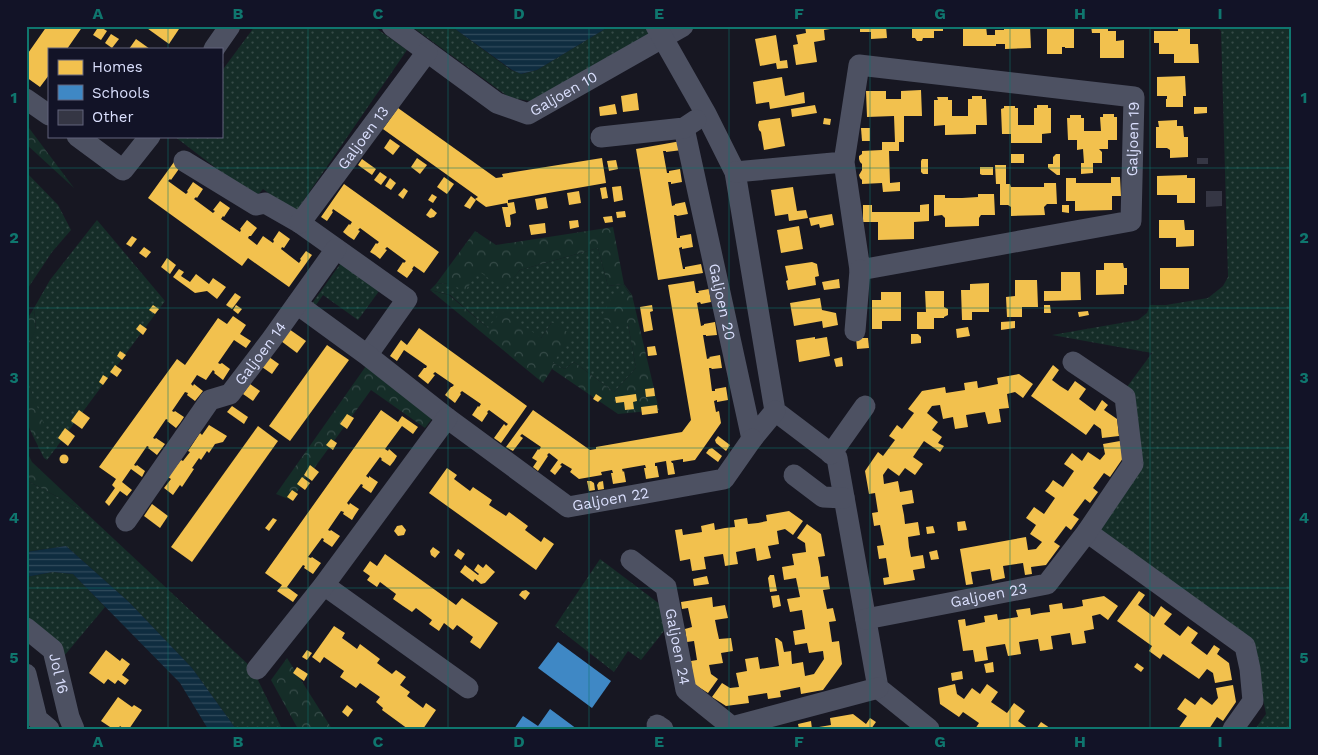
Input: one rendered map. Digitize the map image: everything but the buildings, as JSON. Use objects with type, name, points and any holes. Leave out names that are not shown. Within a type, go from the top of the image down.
[{"type":"street","points":[[215,48],[230,26]]},
{"type":"street","name":"Galjoen 10","points":[[392,26],[497,103],[528,114],[659,32],[683,26]]},
{"type":"street","points":[[659,32],[706,114],[735,172],[775,411],[836,458],[878,688],[929,729]]},
{"type":"street","name":"Galjoen 13","points":[[300,223],[426,52]]},
{"type":"street","name":"Galjoen 19","points":[[855,331],[860,270],[844,162],[859,65],[1134,97],[1131,221],[860,270]]},
{"type":"street","points":[[26,99],[48,114]]},
{"type":"street","points":[[601,136],[684,128],[706,114]]},
{"type":"street","name":"Galjoen 20","points":[[684,128],[752,439]]},
{"type":"street","points":[[80,138],[123,170],[148,138]]},
{"type":"street","points":[[184,161],[256,205],[265,203],[300,223],[407,299],[373,347]]},
{"type":"street","points":[[735,172],[844,162]]},
{"type":"street","name":"Galjoen 14","points":[[126,521],[210,400],[230,394],[336,249]]},
{"type":"street","name":"Galjoen 22","points":[[297,304],[568,507],[724,480],[752,439]]},
{"type":"street","name":"Galjoen 23","points":[[866,620],[1046,584],[1087,532],[1133,464],[1125,397],[1073,362]]},
{"type":"street","points":[[831,454],[865,406]]},
{"type":"street","points":[[752,439],[775,411]]},
{"type":"street","points":[[257,669],[324,585],[447,418]]},
{"type":"street","points":[[794,475],[823,497],[844,498]]},
{"type":"street","points":[[1087,532],[1245,646],[1250,669],[1253,701],[1233,729]]},
{"type":"street","name":"Galjoen 24","points":[[630,560],[666,587],[686,690],[732,728],[878,688]]},
{"type":"street","points":[[324,585],[468,688]]},
{"type":"street","name":"Jol 16","points":[[26,628],[54,650],[69,718],[74,729]]},
{"type":"street","name":"Jol 16","points":[[26,674],[37,719],[49,729]]},
{"type":"green space","points":[[255,26],[373,26],[407,50],[295,213],[263,189],[255,198],[177,138],[222,138],[222,71]]},
{"type":"green space","points":[[411,26],[451,26],[511,70],[522,74],[537,70],[610,26],[663,26],[538,102],[510,98]]},
{"type":"green space","points":[[1216,26],[1292,26],[1292,729],[1255,729],[1266,714],[1251,638],[1094,529],[1140,468],[1124,391],[1152,353],[1052,335],[1138,320],[1147,313],[1150,305],[1166,305],[1208,298],[1223,286],[1228,277],[1221,31]]},
{"type":"green space","points":[[26,124],[74,188],[26,144]]},
{"type":"green space","points":[[26,172],[58,205],[71,230],[52,252],[26,291]]},
{"type":"green space","points":[[97,220],[165,301],[47,460],[44,458],[34,438],[44,427],[26,377],[26,349],[36,329],[34,308],[50,280]]},
{"type":"green space","points":[[613,227],[624,284],[632,295],[659,410],[618,414],[552,369],[543,383],[430,290],[449,295],[488,328],[502,310],[541,338],[552,322],[572,335],[553,363],[565,369],[574,362],[614,392],[636,368],[628,324],[612,324],[601,317],[613,296],[631,295],[623,284],[608,286],[598,248],[520,270],[504,290],[479,271],[465,291],[448,283],[436,284],[475,231],[496,245]]},
{"type":"green space","points":[[598,248],[608,286],[623,284],[631,296],[612,324],[628,324],[636,368],[614,392],[574,362],[565,369],[553,363],[552,322],[541,338],[488,328],[450,295],[430,290],[436,284],[448,283],[479,270],[504,289],[520,270]]},
{"type":"green space","points":[[343,260],[382,287],[358,320],[323,295],[314,308],[311,305]]},
{"type":"green space","points":[[34,308],[36,330],[26,349],[26,321]]},
{"type":"green space","points":[[366,366],[434,416],[425,428],[371,390],[291,500],[276,494]]},
{"type":"green space","points":[[26,377],[45,427],[34,438],[26,421]]},
{"type":"green space","points":[[26,450],[32,462],[84,511],[26,480]]},
{"type":"green space","points":[[26,480],[84,511],[252,668],[282,729],[236,729],[192,668],[129,602],[66,546],[26,552]]},
{"type":"green space","points":[[600,559],[669,611],[671,622],[641,660],[628,651],[614,672],[555,626]]},
{"type":"green space","points":[[53,572],[73,574],[105,607],[64,656],[26,625],[26,577]]},
{"type":"green space","points":[[287,658],[332,729],[298,729],[271,680]]},
{"type":"water","points":[[451,26],[509,26],[512,28],[525,26],[610,26],[537,70],[521,74],[512,70]]},
{"type":"water","points":[[66,546],[129,602],[192,668],[236,729],[208,729],[180,683],[73,574],[53,572],[26,577],[26,552]]}]
